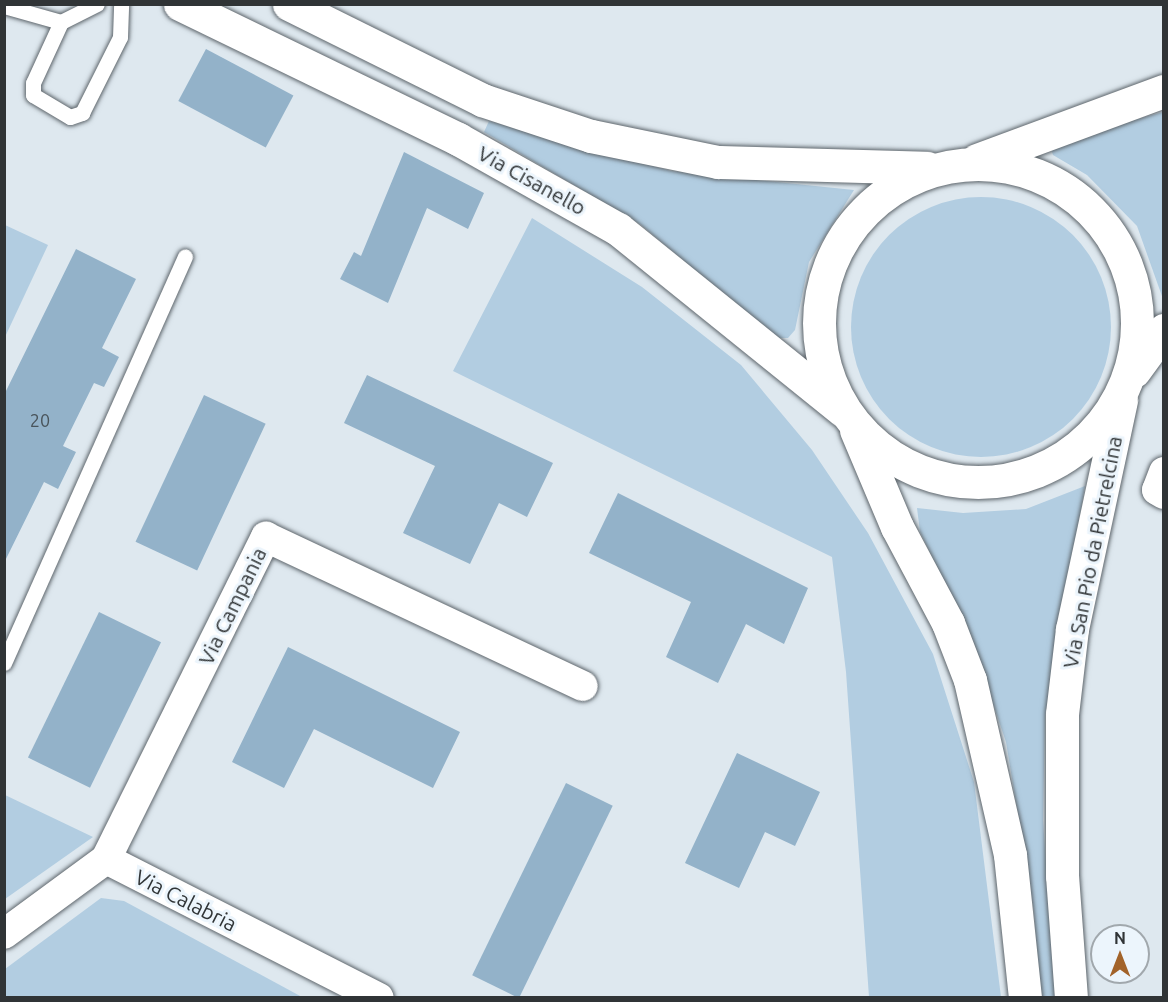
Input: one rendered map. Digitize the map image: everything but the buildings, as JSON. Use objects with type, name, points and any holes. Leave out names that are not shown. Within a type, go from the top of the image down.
[{"type":"main road","name":"Via Cisanello","points":[[180,4],[458,139],[618,229],[850,417]]},
{"type":"main road","points":[[289,4],[482,100],[591,136],[718,162],[952,166]]},
{"type":"main road","points":[[1025,998],[1010,855],[970,680],[850,417],[830,383],[819,337],[820,305],[832,259],[848,231],[883,195],[952,166],[1164,91]]},
{"type":"main road","name":"Via San Pio da Pietrelcina","points":[[952,166],[1019,169],[1052,181],[1107,229],[1132,279],[1138,315],[1072,629],[1062,714],[1062,876],[1071,998]]},
{"type":"main road","points":[[850,417],[884,451],[922,472],[965,482],[1009,479],[1070,454],[1100,426],[1164,330]]},
{"type":"street","points":[[1164,472],[1157,490],[1164,494]]},
{"type":"street","name":"Via Campania","points":[[106,859],[266,537],[583,686]]},
{"type":"street","points":[[4,934],[106,859]]},
{"type":"street","name":"Via Calabria","points":[[106,859],[379,998]]},
{"type":"lane","points":[[97,4],[61,22],[33,83],[33,95],[70,117],[82,113],[120,38],[121,4]]},
{"type":"lane","points":[[4,6],[61,22]]},
{"type":"lane","points":[[4,663],[185,257]]},
{"type":"shaded area","points":[[1163,112],[1163,299],[1137,226],[1087,175],[1053,155],[1049,143]]},
{"type":"shaded area","points":[[489,121],[671,171],[854,190],[809,262],[795,330],[788,338],[775,338],[640,224],[484,132]]},
{"type":"shaded area","points":[[981,197],[1006,199],[1042,212],[1064,226],[1082,244],[1101,277],[1109,302],[1111,327],[1109,352],[1096,388],[1082,410],[1064,428],[1031,447],[1006,455],[981,457],[956,455],[920,442],[898,428],[880,410],[861,377],[853,352],[851,327],[853,302],[866,266],[880,244],[898,226],[931,207],[956,199]]},
{"type":"shaded area","points":[[532,218],[642,287],[741,365],[812,450],[868,533],[933,654],[974,782],[1001,997],[869,997],[846,672],[832,557],[453,371]]},
{"type":"shaded area","points":[[5,225],[48,245],[5,337]]},
{"type":"shaded area","points":[[1085,486],[1045,716],[1043,820],[1055,997],[1040,997],[1034,912],[1006,742],[968,630],[920,532],[917,508],[963,513],[1026,509]]},
{"type":"shaded area","points":[[5,795],[93,837],[5,899]]},
{"type":"shaded area","points":[[101,898],[124,901],[302,997],[5,997],[5,969]]}]
